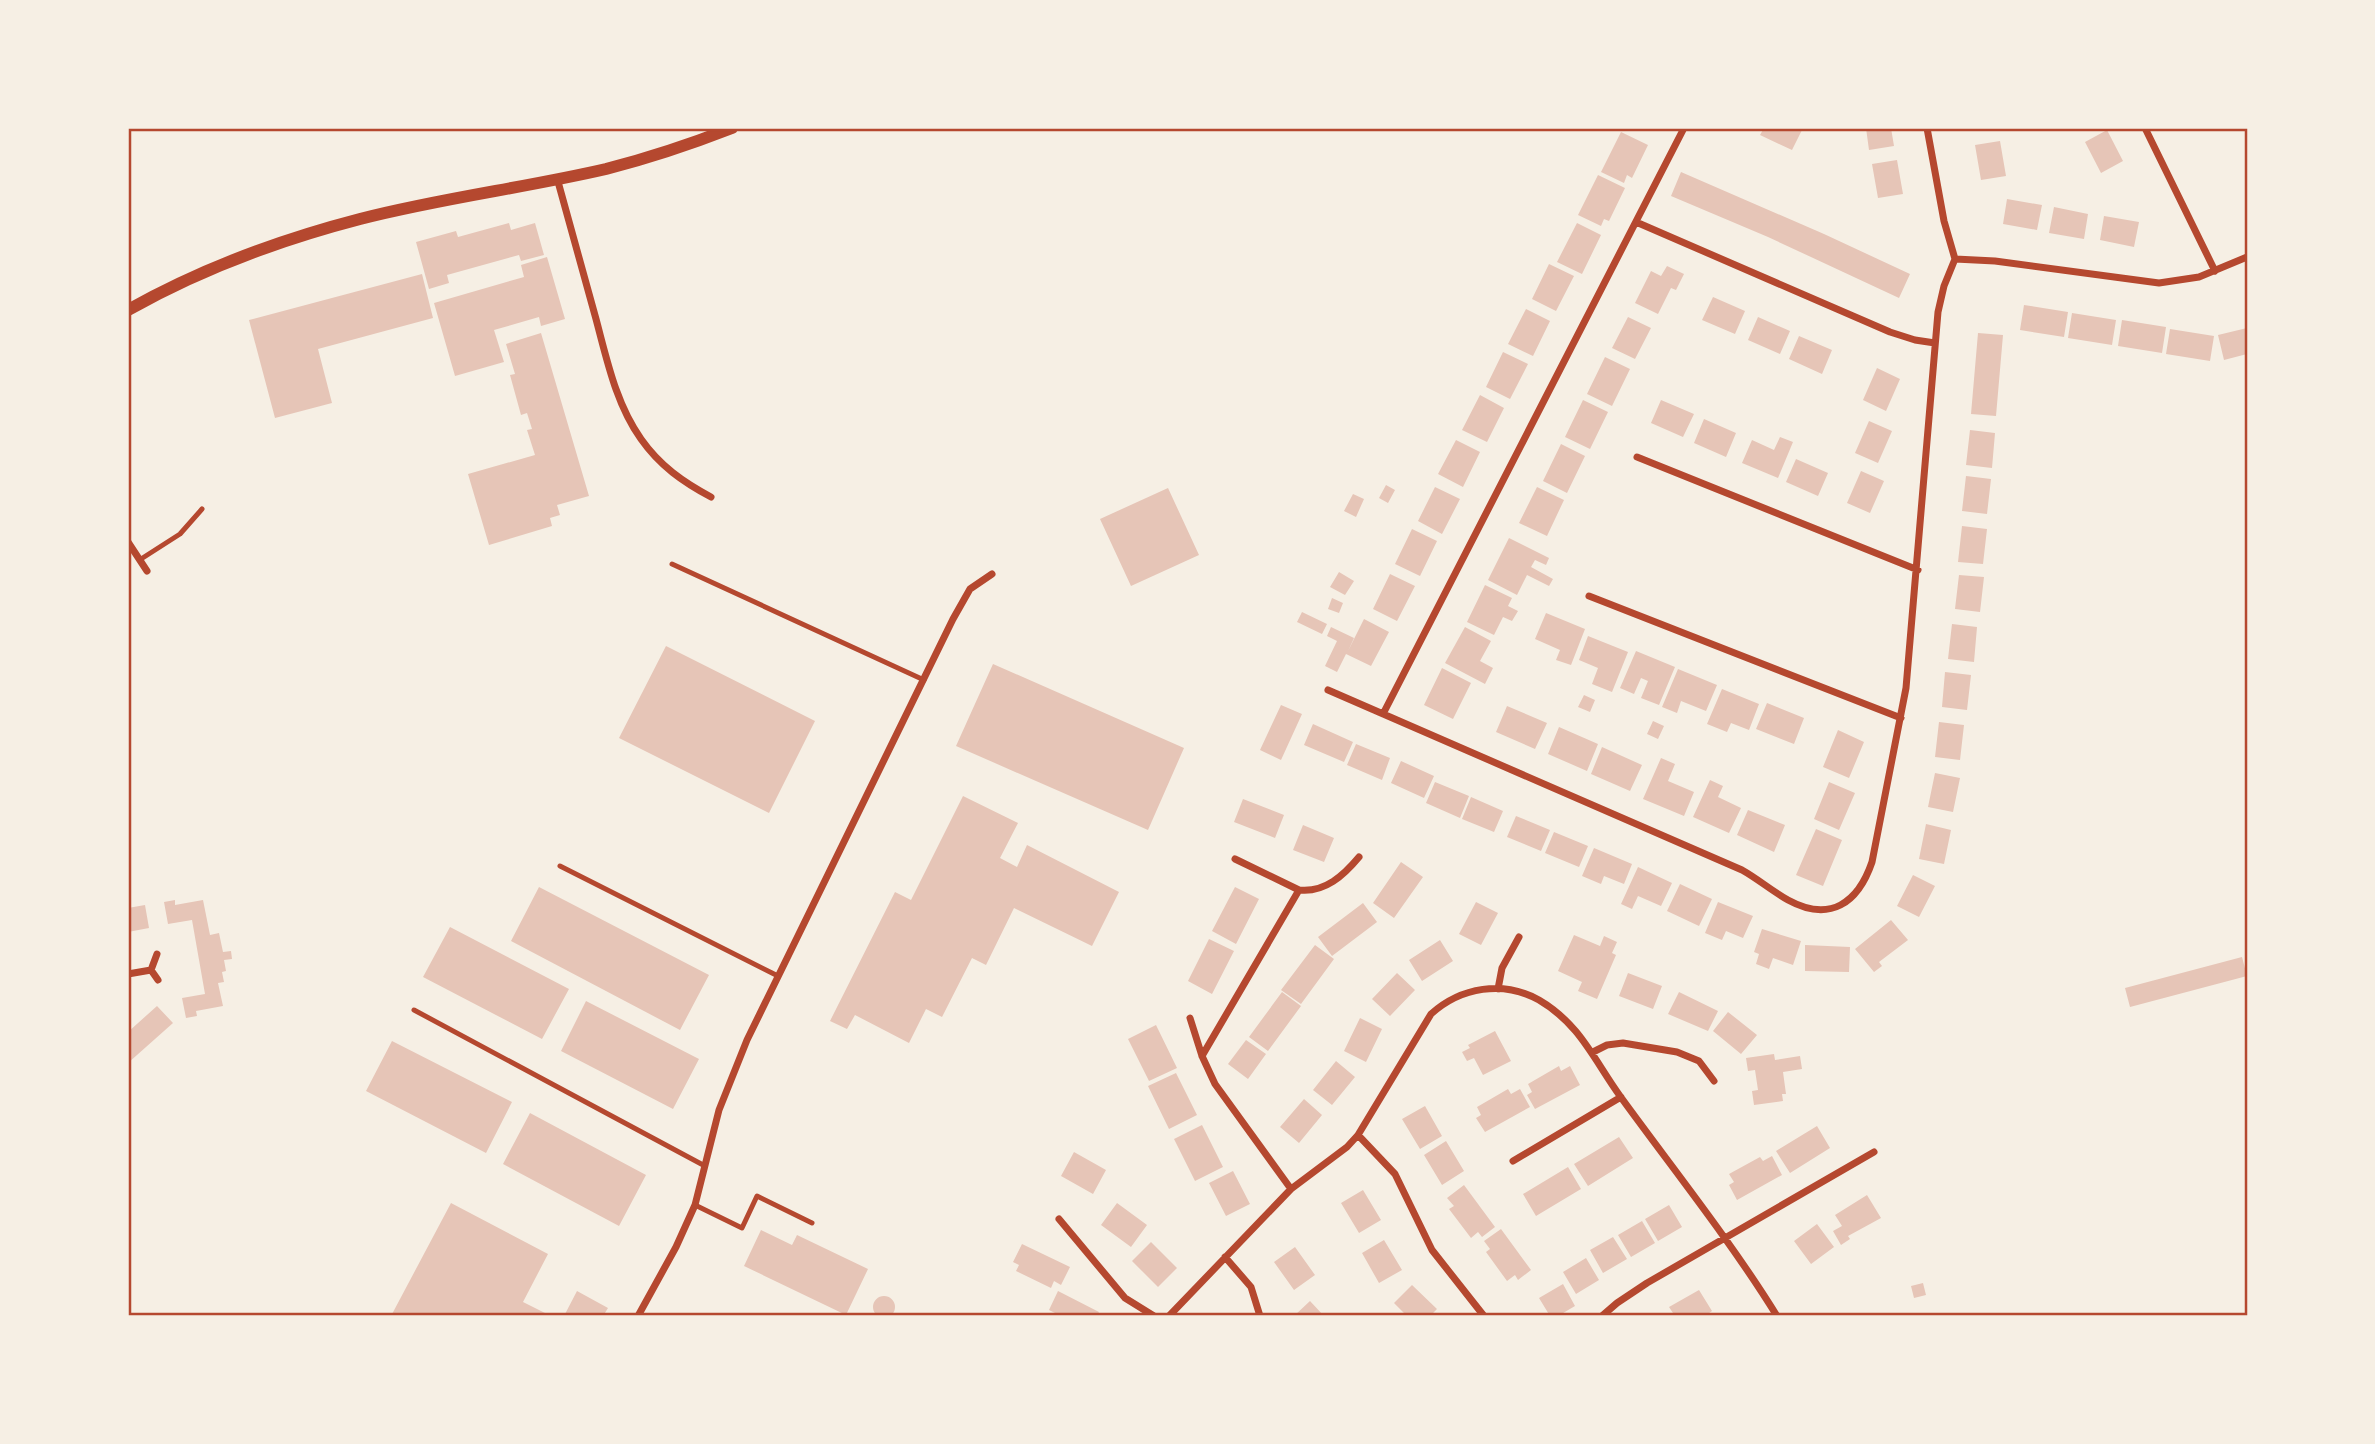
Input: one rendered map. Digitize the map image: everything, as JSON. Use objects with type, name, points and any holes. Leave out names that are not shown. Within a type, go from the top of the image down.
[{"type":"street","points":[[128,310],[214,267],[310,233],[413,207],[606,169],[682,147],[732,128]]},
{"type":"street","points":[[1382,714],[1684,128]]},
{"type":"street","points":[[1328,690],[1742,870],[1787,900],[1818,909],[1837,906],[1851,899],[1867,876],[1876,847],[1901,718],[1917,570],[1935,343],[1941,298],[1955,258],[1944,221],[1927,128]]},
{"type":"street","points":[[2145,128],[2215,271]]},
{"type":"street","points":[[557,178],[610,369],[628,418],[640,439],[662,464],[677,477],[711,497]]},
{"type":"street","points":[[1636,222],[1890,332],[1935,343]]},
{"type":"street","points":[[1955,258],[2159,283],[2185,280],[2247,257]]},
{"type":"street","points":[[1637,457],[1917,570]]},
{"type":"street","points":[[128,542],[147,571]]},
{"type":"street","points":[[638,1316],[676,1247],[695,1205],[725,1090],[778,976],[965,596],[976,583],[992,574]]},
{"type":"street","points":[[1589,596],[1901,718]]},
{"type":"street","points":[[1235,859],[1299,890],[1311,891],[1333,882],[1359,858]]},
{"type":"street","points":[[1202,1056],[1299,890]]},
{"type":"street","points":[[1498,989],[1504,962],[1519,937]]},
{"type":"street","points":[[151,970],[157,954]]},
{"type":"street","points":[[128,974],[151,970]]},
{"type":"street","points":[[151,970],[158,980]]},
{"type":"street","points":[[1169,1316],[1291,1189],[1348,1147],[1358,1135],[1431,1014],[1463,993],[1498,989],[1527,995],[1547,1005],[1567,1022],[1593,1052],[1621,1097],[1724,1237],[1777,1316]]},
{"type":"street","points":[[1191,1017],[1202,1056],[1220,1093],[1291,1189]]},
{"type":"street","points":[[1593,1052],[1607,1045],[1623,1043],[1677,1052],[1699,1061],[1714,1081]]},
{"type":"street","points":[[1513,1161],[1621,1097]]},
{"type":"street","points":[[1358,1135],[1395,1174],[1432,1250],[1484,1316]]},
{"type":"street","points":[[1602,1316],[1631,1293],[1874,1152]]},
{"type":"street","points":[[1059,1219],[1125,1298],[1154,1316]]},
{"type":"street","points":[[1225,1257],[1251,1287],[1260,1316]]},
{"type":"lane","points":[[141,559],[187,528],[202,509]]},
{"type":"lane","points":[[671,564],[924,680]]},
{"type":"lane","points":[[560,866],[778,976]]},
{"type":"lane","points":[[414,1010],[705,1166]]},
{"type":"lane","points":[[695,1205],[742,1228],[757,1196],[812,1223]]},
{"type":"building","points":[[1764,128],[1803,128],[1792,150],[1760,135]]},
{"type":"building","points":[[1866,128],[1891,128],[1894,146],[1869,150]]},
{"type":"building","points":[[2107,130],[2123,161],[2101,173],[2085,142]]},
{"type":"building","points":[[1621,132],[1648,145],[1632,178],[1627,175],[1624,183],[1601,172]]},
{"type":"building","points":[[2000,141],[2006,176],[1981,180],[1975,145]]},
{"type":"building","points":[[1897,160],[1903,194],[1878,198],[1872,164]]},
{"type":"building","points":[[1681,172],[1910,274],[1899,298],[1768,237],[1671,196]]},
{"type":"building","points":[[1598,175],[1625,188],[1609,221],[1604,219],[1601,226],[1578,215]]},
{"type":"building","points":[[2007,199],[2042,205],[2037,230],[2003,224]]},
{"type":"building","points":[[2054,207],[2088,214],[2084,239],[2049,233]]},
{"type":"building","points":[[2104,216],[2139,222],[2134,247],[2100,240]]},
{"type":"building","points":[[509,223],[511,230],[535,223],[544,255],[521,261],[519,255],[447,275],[449,283],[429,289],[416,242],[456,231],[458,237]]},
{"type":"building","points":[[1577,223],[1601,235],[1582,274],[1557,262]]},
{"type":"building","points":[[547,257],[565,319],[541,326],[539,317],[494,330],[504,362],[455,376],[434,303],[524,277],[521,265]]},
{"type":"building","points":[[1549,264],[1574,276],[1556,311],[1532,299]]},
{"type":"building","points":[[1667,266],[1684,274],[1676,290],[1671,288],[1658,314],[1635,303],[1651,271],[1661,276]]},
{"type":"building","points":[[422,274],[433,318],[318,349],[332,403],[275,418],[249,320]]},
{"type":"building","points":[[1713,297],[1745,311],[1735,334],[1702,320]]},
{"type":"building","points":[[2024,305],[2068,312],[2064,337],[2020,330]]},
{"type":"building","points":[[1526,309],[1550,321],[1533,356],[1508,344]]},
{"type":"building","points":[[2072,313],[2116,320],[2112,345],[2068,338]]},
{"type":"building","points":[[1628,317],[1651,328],[1635,359],[1612,348]]},
{"type":"building","points":[[1758,317],[1790,331],[1780,354],[1748,340]]},
{"type":"building","points":[[2122,320],[2166,327],[2162,353],[2118,346]]},
{"type":"building","points":[[2247,328],[2247,354],[2224,360],[2218,335]]},
{"type":"building","points":[[2170,329],[2214,336],[2210,361],[2166,354]]},
{"type":"building","points":[[541,333],[589,496],[557,505],[560,515],[550,518],[552,526],[489,545],[468,474],[535,455],[527,430],[532,429],[527,413],[521,415],[510,375],[515,374],[506,344]]},
{"type":"building","points":[[1978,333],[2003,335],[1996,416],[1971,414]]},
{"type":"building","points":[[1799,336],[1832,350],[1822,374],[1789,359]]},
{"type":"building","points":[[1503,352],[1528,364],[1510,399],[1486,387]]},
{"type":"building","points":[[1605,357],[1630,369],[1612,406],[1587,394]]},
{"type":"building","points":[[1877,368],[1900,379],[1886,411],[1863,400]]},
{"type":"building","points":[[1480,395],[1504,408],[1487,442],[1462,430]]},
{"type":"building","points":[[1583,400],[1608,412],[1590,449],[1565,437]]},
{"type":"building","points":[[1661,400],[1694,414],[1683,437],[1651,423]]},
{"type":"building","points":[[1704,419],[1736,433],[1726,457],[1694,443]]},
{"type":"building","points":[[1869,421],[1892,431],[1878,463],[1855,453]]},
{"type":"building","points":[[1970,430],[1995,433],[1992,468],[1966,465]]},
{"type":"building","points":[[1780,437],[1793,442],[1778,478],[1742,463],[1752,440],[1774,450]]},
{"type":"building","points":[[1456,440],[1480,452],[1463,487],[1438,474]]},
{"type":"building","points":[[1561,444],[1585,456],[1567,493],[1543,481]]},
{"type":"building","points":[[1796,459],[1828,473],[1818,496],[1786,482]]},
{"type":"building","points":[[1861,471],[1884,481],[1870,513],[1847,503]]},
{"type":"building","points":[[1966,476],[1991,479],[1987,514],[1962,511]]},
{"type":"building","points":[[1386,485],[1395,490],[1388,503],[1379,498]]},
{"type":"building","points":[[1435,487],[1460,499],[1442,534],[1418,521]]},
{"type":"building","points":[[1537,487],[1564,500],[1547,536],[1519,523]]},
{"type":"building","points":[[1168,488],[1199,555],[1131,586],[1100,519]]},
{"type":"building","points":[[1353,494],[1364,499],[1356,517],[1344,511]]},
{"type":"building","points":[[1962,526],[1987,529],[1983,564],[1958,562]]},
{"type":"building","points":[[1412,529],[1437,541],[1420,576],[1395,564]]},
{"type":"building","points":[[1509,538],[1549,558],[1546,565],[1535,560],[1531,567],[1553,579],[1549,586],[1527,575],[1517,595],[1488,580]]},
{"type":"building","points":[[1339,572],[1354,581],[1345,595],[1330,587]]},
{"type":"building","points":[[1390,574],[1415,586],[1397,621],[1373,609]]},
{"type":"building","points":[[1959,575],[1984,577],[1980,612],[1955,609]]},
{"type":"building","points":[[1485,585],[1512,598],[1508,606],[1518,611],[1512,621],[1503,617],[1494,635],[1467,622]]},
{"type":"building","points":[[1332,598],[1343,603],[1339,613],[1328,609]]},
{"type":"building","points":[[1302,612],[1327,624],[1322,634],[1297,622]]},
{"type":"building","points":[[1546,613],[1585,629],[1571,665],[1556,660],[1560,650],[1535,639]]},
{"type":"building","points":[[1364,619],[1389,632],[1371,666],[1346,654],[1337,672],[1325,666],[1337,641],[1327,636],[1331,627],[1354,638],[1348,651]]},
{"type":"building","points":[[1952,624],[1977,627],[1974,662],[1948,659]]},
{"type":"building","points":[[1465,627],[1491,641],[1480,661],[1493,668],[1485,684],[1445,663]]},
{"type":"building","points":[[1588,636],[1628,652],[1612,692],[1592,684],[1598,668],[1579,660]]},
{"type":"building","points":[[666,646],[815,721],[769,813],[619,738]]},
{"type":"building","points":[[1636,651],[1675,667],[1659,705],[1641,698],[1648,681],[1641,678],[1634,694],[1620,688]]},
{"type":"building","points":[[993,664],[1184,748],[1148,830],[956,746]]},
{"type":"building","points":[[1442,668],[1471,683],[1453,719],[1424,705]]},
{"type":"building","points":[[1678,669],[1717,685],[1706,711],[1681,701],[1677,713],[1662,707]]},
{"type":"building","points":[[1945,672],[1971,675],[1967,710],[1942,707]]},
{"type":"building","points":[[1722,689],[1759,704],[1749,730],[1731,723],[1727,732],[1707,724]]},
{"type":"building","points":[[1584,695],[1595,700],[1590,712],[1578,707]]},
{"type":"building","points":[[1767,703],[1804,718],[1794,744],[1756,729]]},
{"type":"building","points":[[1281,705],[1302,714],[1281,760],[1260,750]]},
{"type":"building","points":[[1507,706],[1547,723],[1535,749],[1496,732]]},
{"type":"building","points":[[1653,721],[1664,726],[1658,739],[1647,734]]},
{"type":"building","points":[[1939,722],[1964,725],[1960,760],[1935,757]]},
{"type":"building","points":[[1313,724],[1353,742],[1344,762],[1304,745]]},
{"type":"building","points":[[1559,727],[1598,744],[1587,771],[1548,754]]},
{"type":"building","points":[[1838,730],[1864,742],[1849,778],[1823,767]]},
{"type":"building","points":[[1356,744],[1390,758],[1382,780],[1347,765]]},
{"type":"building","points":[[1602,747],[1642,765],[1630,791],[1591,774]]},
{"type":"building","points":[[1661,758],[1675,764],[1668,781],[1694,792],[1684,816],[1643,799]]},
{"type":"building","points":[[1401,761],[1434,776],[1424,798],[1391,783]]},
{"type":"building","points":[[1935,773],[1960,778],[1953,812],[1928,807]]},
{"type":"building","points":[[1710,780],[1723,786],[1718,797],[1741,808],[1729,833],[1693,817]]},
{"type":"building","points":[[1435,782],[1469,796],[1460,818],[1426,803]]},
{"type":"building","points":[[1829,782],[1855,793],[1839,830],[1814,819]]},
{"type":"building","points":[[963,796],[1018,823],[1000,858],[1017,867],[1027,845],[1119,892],[1092,946],[1014,908],[986,965],[972,958],[942,1017],[926,1009],[909,1043],[855,1015],[847,1029],[830,1021],[895,892],[911,900]]},
{"type":"building","points":[[1471,797],[1503,811],[1494,832],[1462,819]]},
{"type":"building","points":[[1243,799],[1284,815],[1275,838],[1234,822]]},
{"type":"building","points":[[1748,810],[1785,825],[1774,852],[1737,835]]},
{"type":"building","points":[[1516,816],[1550,830],[1541,851],[1507,837]]},
{"type":"building","points":[[1926,824],[1951,830],[1944,864],[1919,859]]},
{"type":"building","points":[[1303,825],[1334,838],[1324,862],[1293,850]]},
{"type":"building","points":[[1816,829],[1842,840],[1823,886],[1796,875]]},
{"type":"building","points":[[1554,832],[1588,846],[1579,867],[1545,853]]},
{"type":"building","points":[[1594,848],[1632,864],[1624,884],[1604,876],[1601,884],[1582,876]]},
{"type":"building","points":[[1401,862],[1423,877],[1394,918],[1373,903]]},
{"type":"building","points":[[1638,867],[1672,883],[1661,906],[1638,896],[1632,909],[1621,904]]},
{"type":"building","points":[[1913,875],[1935,886],[1919,917],[1897,906]]},
{"type":"building","points":[[1680,884],[1712,899],[1699,926],[1667,911]]},
{"type":"building","points":[[539,887],[709,975],[680,1030],[511,941]]},
{"type":"building","points":[[1235,887],[1259,899],[1236,944],[1212,931]]},
{"type":"building","points":[[175,900],[175,905],[203,900],[210,935],[219,933],[223,952],[231,951],[232,959],[224,960],[224,982],[218,983],[223,1006],[196,1011],[197,1016],[186,1018],[182,998],[205,994],[192,920],[168,924],[164,902]]},
{"type":"building","points":[[1476,902],[1498,913],[1481,945],[1459,934]]},
{"type":"building","points":[[1718,902],[1753,916],[1743,938],[1726,931],[1722,940],[1705,933]]},
{"type":"building","points":[[1363,903],[1377,922],[1332,956],[1318,937]]},
{"type":"building","points":[[145,905],[149,928],[128,932],[128,908]]},
{"type":"building","points":[[1891,920],[1908,940],[1879,962],[1882,966],[1874,972],[1855,949]]},
{"type":"building","points":[[450,927],[569,989],[542,1039],[423,977]]},
{"type":"building","points":[[1762,929],[1801,941],[1793,965],[1773,958],[1769,969],[1756,964],[1759,954],[1754,952]]},
{"type":"building","points":[[1574,935],[1600,946],[1604,936],[1617,942],[1612,953],[1616,955],[1597,999],[1578,991],[1582,982],[1558,971]]},
{"type":"building","points":[[1209,939],[1234,951],[1212,994],[1188,981]]},
{"type":"building","points":[[1440,940],[1453,961],[1422,981],[1409,960]]},
{"type":"building","points":[[1315,945],[1334,959],[1301,1004],[1281,990]]},
{"type":"building","points":[[1805,945],[1850,947],[1849,972],[1805,971]]},
{"type":"building","points":[[2242,957],[2247,976],[2130,1007],[2125,988]]},
{"type":"building","points":[[1397,973],[1415,990],[1390,1016],[1372,999]]},
{"type":"building","points":[[1628,973],[1662,986],[1653,1009],[1619,996]]},
{"type":"building","points":[[1282,992],[1301,1006],[1268,1051],[1249,1037]]},
{"type":"building","points":[[1679,992],[1718,1011],[1708,1031],[1668,1014]]},
{"type":"building","points":[[586,1001],[699,1059],[673,1109],[561,1051]]},
{"type":"building","points":[[157,1006],[173,1023],[128,1063],[128,1032]]},
{"type":"building","points":[[1728,1012],[1757,1035],[1741,1054],[1713,1031]]},
{"type":"building","points":[[1360,1018],[1382,1029],[1366,1062],[1344,1051]]},
{"type":"building","points":[[1156,1025],[1177,1068],[1149,1081],[1128,1039]]},
{"type":"building","points":[[1495,1031],[1511,1061],[1483,1075],[1474,1058],[1467,1061],[1462,1052],[1470,1048],[1468,1045]]},
{"type":"building","points":[[1246,1040],[1266,1054],[1248,1079],[1228,1064]]},
{"type":"building","points":[[392,1041],[512,1102],[486,1153],[366,1091]]},
{"type":"building","points":[[1774,1054],[1775,1060],[1800,1056],[1802,1069],[1783,1072],[1786,1094],[1782,1094],[1783,1101],[1754,1105],[1752,1091],[1758,1090],[1755,1070],[1748,1071],[1746,1058]]},
{"type":"building","points":[[1336,1061],[1355,1077],[1332,1105],[1313,1090]]},
{"type":"building","points":[[1559,1066],[1561,1071],[1570,1066],[1580,1085],[1535,1109],[1527,1095],[1532,1092],[1528,1084]]},
{"type":"building","points":[[1176,1073],[1197,1115],[1169,1129],[1148,1086]]},
{"type":"building","points":[[1508,1089],[1511,1094],[1520,1089],[1530,1107],[1485,1132],[1476,1118],[1481,1115],[1477,1107]]},
{"type":"building","points":[[1304,1099],[1322,1115],[1299,1143],[1280,1127]]},
{"type":"building","points":[[1425,1106],[1442,1136],[1420,1149],[1402,1119]]},
{"type":"building","points":[[530,1113],[646,1175],[619,1226],[503,1164]]},
{"type":"building","points":[[1202,1125],[1223,1167],[1195,1181],[1174,1139]]},
{"type":"building","points":[[1817,1126],[1830,1148],[1790,1173],[1776,1151]]},
{"type":"building","points":[[1619,1137],[1633,1158],[1588,1186],[1574,1164]]},
{"type":"building","points":[[1446,1141],[1464,1171],[1442,1185],[1424,1155]]},
{"type":"building","points":[[1074,1152],[1106,1170],[1093,1194],[1061,1176]]},
{"type":"building","points":[[1772,1156],[1782,1175],[1737,1200],[1729,1185],[1734,1182],[1729,1174],[1760,1157],[1763,1161]]},
{"type":"building","points":[[1568,1167],[1581,1189],[1536,1216],[1523,1194]]},
{"type":"building","points":[[1233,1171],[1250,1204],[1226,1216],[1209,1183]]},
{"type":"building","points":[[1464,1185],[1495,1227],[1482,1237],[1478,1232],[1471,1238],[1449,1209],[1454,1206],[1447,1198]]},
{"type":"building","points":[[1363,1190],[1381,1220],[1359,1233],[1341,1203]]},
{"type":"building","points":[[1867,1195],[1881,1218],[1848,1236],[1850,1239],[1841,1245],[1833,1231],[1842,1226],[1835,1215]]},
{"type":"building","points":[[451,1203],[548,1254],[523,1302],[551,1316],[391,1316]]},
{"type":"building","points":[[1117,1203],[1147,1225],[1131,1247],[1101,1225]]},
{"type":"building","points":[[1669,1205],[1682,1227],[1658,1241],[1645,1219]]},
{"type":"building","points":[[1642,1221],[1655,1243],[1631,1257],[1618,1235]]},
{"type":"building","points":[[1817,1224],[1834,1247],[1811,1264],[1794,1241]]},
{"type":"building","points":[[1501,1229],[1531,1270],[1518,1280],[1515,1275],[1507,1281],[1486,1252],[1490,1249],[1484,1241]]},
{"type":"building","points":[[761,1230],[792,1245],[797,1235],[868,1269],[846,1315],[744,1266]]},
{"type":"building","points":[[1613,1237],[1627,1259],[1603,1273],[1590,1250]]},
{"type":"building","points":[[1384,1240],[1402,1270],[1379,1283],[1362,1253]]},
{"type":"building","points":[[1151,1242],[1177,1268],[1158,1287],[1132,1261]]},
{"type":"building","points":[[1022,1244],[1070,1267],[1061,1285],[1054,1281],[1051,1288],[1016,1271],[1019,1265],[1013,1262]]},
{"type":"building","points":[[1295,1247],[1315,1275],[1294,1290],[1274,1262]]},
{"type":"building","points":[[1586,1258],[1599,1280],[1576,1294],[1563,1272]]},
{"type":"building","points":[[1923,1283],[1926,1295],[1914,1298],[1911,1286]]},
{"type":"building","points":[[1563,1284],[1575,1306],[1558,1316],[1550,1316],[1539,1298]]},
{"type":"building","points":[[1412,1285],[1437,1309],[1430,1316],[1407,1316],[1394,1303]]},
{"type":"building","points":[[1699,1290],[1712,1311],[1705,1316],[1675,1316],[1669,1307]]},
{"type":"building","points":[[577,1291],[608,1308],[603,1316],[564,1316]]},
{"type":"building","points":[[1058,1291],[1099,1312],[1097,1316],[1053,1316],[1055,1313],[1049,1310]]},
{"type":"building","points":[[880,1296],[888,1296],[895,1303],[895,1311],[888,1318],[880,1318],[873,1311],[873,1303]]},
{"type":"building","points":[[1310,1301],[1324,1316],[1294,1316]]}]
